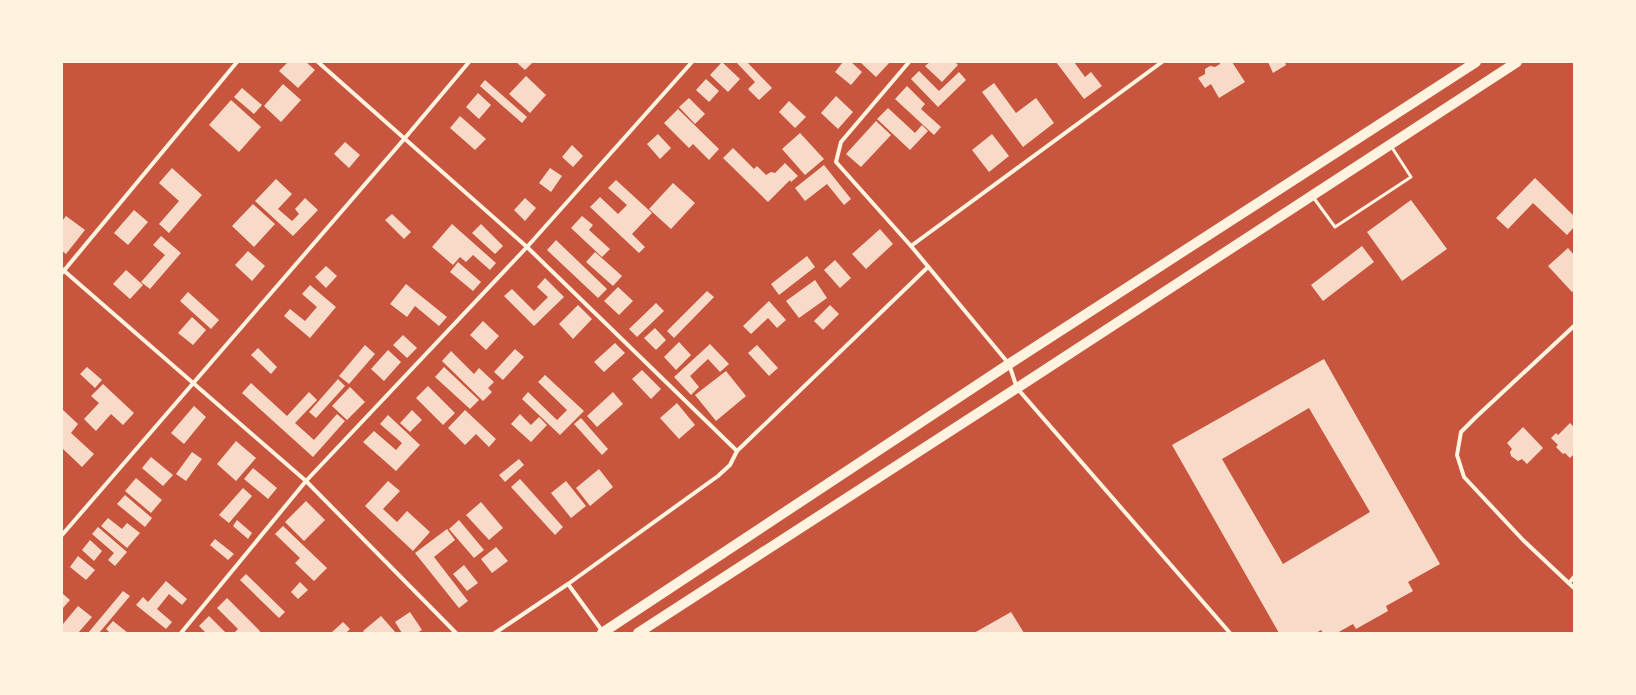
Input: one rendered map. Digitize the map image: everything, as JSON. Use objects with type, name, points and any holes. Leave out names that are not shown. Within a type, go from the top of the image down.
[{"type":"main road","points":[[602,633],[1009,364],[1476,62]]},
{"type":"main road","points":[[638,633],[1517,62]]},
{"type":"street","points":[[237,62],[63,271],[194,382],[306,481],[456,633]]},
{"type":"street","points":[[318,62],[527,247],[737,451]]},
{"type":"street","points":[[62,535],[469,62]]},
{"type":"street","points":[[181,633],[306,481],[527,247],[692,62]]},
{"type":"street","points":[[909,62],[841,142],[836,162],[911,246],[1009,364],[1017,388],[1230,633]]},
{"type":"street","points":[[911,246],[1162,62]]},
{"type":"street","points":[[495,633],[568,584],[718,476],[730,465],[737,451],[928,267]]},
{"type":"street","points":[[1574,326],[1461,432],[1457,455],[1464,477],[1523,540],[1574,588]]},
{"type":"street","points":[[1569,583],[1574,577]]},
{"type":"street","points":[[568,584],[602,633]]},
{"type":"lane","points":[[1312,196],[1335,227],[1410,177],[1390,144]]},
{"type":"building","points":[[288,62],[306,62],[315,70],[298,88],[279,71]]},
{"type":"building","points":[[516,62],[533,62],[525,70]]},
{"type":"building","points":[[722,62],[740,79],[728,92],[710,75]]},
{"type":"building","points":[[736,62],[747,62],[772,88],[759,100],[748,89],[755,82]]},
{"type":"building","points":[[843,62],[851,62],[862,72],[851,85],[835,72]]},
{"type":"building","points":[[860,62],[890,62],[876,77]]},
{"type":"building","points":[[930,62],[955,62],[958,65],[942,82],[925,66]]},
{"type":"building","points":[[1056,62],[1074,62],[1085,77],[1091,72],[1102,86],[1084,99]]},
{"type":"building","points":[[1220,62],[1232,62],[1245,82],[1219,98],[1211,84],[1205,88],[1198,78],[1205,74],[1205,69],[1210,66],[1215,67],[1220,64]]},
{"type":"building","points":[[1268,62],[1285,62],[1286,65],[1273,73]]},
{"type":"building","points":[[919,71],[939,91],[959,72],[966,80],[938,107],[911,79]]},
{"type":"building","points":[[526,76],[546,95],[530,113],[509,94]]},
{"type":"building","points":[[706,79],[719,91],[709,102],[696,90]]},
{"type":"building","points":[[485,80],[527,117],[522,123],[480,86]]},
{"type":"building","points":[[994,83],[1016,113],[1036,98],[1054,123],[1023,147],[982,92]]},
{"type":"building","points":[[283,84],[301,100],[281,122],[264,106]]},
{"type":"building","points":[[907,86],[925,104],[921,109],[941,127],[934,135],[895,99]]},
{"type":"building","points":[[242,88],[262,105],[254,114],[234,97]]},
{"type":"building","points":[[478,93],[491,105],[479,119],[466,107]]},
{"type":"building","points":[[836,96],[853,112],[838,129],[821,113]]},
{"type":"building","points":[[689,98],[705,114],[695,124],[679,107]]},
{"type":"building","points":[[231,100],[261,127],[239,152],[209,125]]},
{"type":"building","points":[[789,101],[806,117],[795,128],[779,112]]},
{"type":"building","points":[[888,108],[915,133],[922,125],[928,131],[910,150],[877,119]]},
{"type":"building","points":[[678,109],[719,149],[709,160],[693,144],[689,148],[664,123]]},
{"type":"building","points":[[460,116],[486,139],[475,150],[450,128]]},
{"type":"building","points":[[876,121],[891,135],[861,167],[846,154]]},
{"type":"building","points":[[800,133],[824,159],[805,175],[782,149]]},
{"type":"building","points":[[658,134],[671,148],[660,159],[647,144]]},
{"type":"building","points":[[992,134],[1009,156],[989,172],[972,150]]},
{"type":"building","points":[[345,142],[360,155],[349,168],[334,154]]},
{"type":"building","points":[[572,145],[583,156],[573,167],[562,157]]},
{"type":"building","points":[[733,148],[754,169],[757,166],[766,175],[771,172],[775,173],[785,163],[798,176],[791,182],[790,180],[768,202],[723,158]]},
{"type":"building","points":[[824,165],[851,199],[844,205],[827,184],[805,201],[795,188]]},
{"type":"building","points":[[172,168],[202,195],[169,233],[159,224],[179,201],[159,183]]},
{"type":"building","points":[[550,168],[562,176],[551,192],[539,183]]},
{"type":"building","points":[[1535,178],[1574,216],[1574,227],[1567,235],[1533,203],[1508,229],[1496,218]]},
{"type":"building","points":[[276,179],[292,194],[278,209],[292,221],[299,214],[295,209],[305,198],[318,210],[293,236],[255,201]]},
{"type":"building","points":[[616,180],[652,213],[632,234],[645,247],[639,253],[590,207],[600,197],[618,214],[627,205],[608,188]]},
{"type":"building","points":[[673,183],[695,203],[671,229],[649,209]]},
{"type":"building","points":[[525,198],[536,208],[525,221],[514,210]]},
{"type":"building","points":[[1411,200],[1447,249],[1402,281],[1367,232]]},
{"type":"building","points":[[253,204],[275,224],[254,247],[232,226]]},
{"type":"building","points":[[134,210],[148,222],[128,245],[114,233]]},
{"type":"building","points":[[392,214],[411,232],[404,239],[385,220]]},
{"type":"building","points":[[66,216],[85,230],[66,254],[62,251],[62,221]]},
{"type":"building","points":[[582,216],[593,225],[589,230],[610,249],[602,257],[571,228]]},
{"type":"building","points":[[452,224],[496,263],[490,270],[473,255],[466,262],[460,257],[453,265],[432,247]]},
{"type":"building","points":[[481,224],[503,246],[495,254],[472,233]]},
{"type":"building","points":[[880,229],[893,244],[866,269],[852,254]]},
{"type":"building","points":[[161,236],[181,253],[150,289],[141,282],[165,255],[153,245]]},
{"type":"building","points":[[556,240],[607,289],[598,298],[547,250]]},
{"type":"building","points":[[1362,246],[1374,262],[1323,301],[1311,285]]},
{"type":"building","points":[[1568,248],[1574,255],[1574,290],[1572,292],[1548,266]]},
{"type":"building","points":[[248,251],[265,266],[252,281],[235,265]]},
{"type":"building","points":[[595,252],[622,276],[613,286],[586,262]]},
{"type":"building","points":[[807,256],[815,267],[779,295],[771,284]]},
{"type":"building","points":[[835,260],[851,278],[840,288],[824,270]]},
{"type":"building","points":[[458,262],[481,282],[473,291],[450,272]]},
{"type":"building","points":[[326,266],[337,276],[326,288],[315,277]]},
{"type":"building","points":[[126,270],[143,285],[130,299],[113,284]]},
{"type":"building","points":[[545,278],[564,297],[534,326],[504,296],[512,289],[534,311],[548,297],[537,287]]},
{"type":"building","points":[[815,280],[827,298],[799,318],[786,301]]},
{"type":"building","points":[[406,284],[447,317],[439,326],[415,306],[407,317],[390,304]]},
{"type":"building","points":[[310,285],[336,307],[310,338],[284,316],[290,309],[305,321],[317,307],[302,294]]},
{"type":"building","points":[[618,287],[633,301],[619,315],[604,301]]},
{"type":"building","points":[[707,291],[714,297],[674,338],[667,331]]},
{"type":"building","points":[[188,292],[219,320],[211,329],[180,301]]},
{"type":"building","points":[[769,301],[786,320],[777,328],[768,318],[751,334],[743,326]]},
{"type":"building","points":[[656,303],[664,311],[637,337],[629,329]]},
{"type":"building","points":[[578,305],[592,319],[573,339],[559,324]]},
{"type":"building","points":[[830,305],[839,314],[823,330],[814,321]]},
{"type":"building","points":[[192,317],[206,330],[193,345],[178,333]]},
{"type":"building","points":[[483,321],[499,336],[486,350],[470,335]]},
{"type":"building","points":[[655,328],[666,340],[656,350],[644,338]]},
{"type":"building","points":[[403,335],[417,348],[407,358],[393,345]]},
{"type":"building","points":[[679,342],[691,355],[676,370],[664,357]]},
{"type":"building","points":[[615,343],[625,353],[604,372],[594,362]]},
{"type":"building","points":[[710,344],[729,364],[720,372],[708,359],[690,376],[699,387],[691,395],[674,377]]},
{"type":"building","points":[[365,345],[375,354],[349,384],[339,376]]},
{"type":"building","points":[[757,345],[778,368],[769,376],[748,353]]},
{"type":"building","points":[[258,348],[277,367],[271,374],[251,355]]},
{"type":"building","points":[[515,349],[524,357],[503,380],[494,372]]},
{"type":"building","points":[[388,350],[401,362],[384,381],[371,369]]},
{"type":"building","points":[[451,351],[474,374],[479,368],[494,382],[488,388],[492,392],[483,401],[442,361]]},
{"type":"building","points":[[1324,359],[1440,564],[1408,582],[1413,591],[1386,606],[1388,611],[1356,629],[1353,624],[1337,633],[1323,633],[1321,630],[1316,633],[1279,633],[1172,445]],"holes":[[[1309,408],[1370,512],[1283,564],[1222,459]]]},
{"type":"building","points":[[87,367],[102,380],[95,388],[80,374]]},
{"type":"building","points":[[444,367],[479,400],[470,409],[435,377]]},
{"type":"building","points":[[642,370],[661,389],[651,399],[632,379]]},
{"type":"building","points":[[726,371],[746,396],[716,421],[695,395]]},
{"type":"building","points":[[545,375],[584,411],[560,435],[522,399],[528,392],[557,420],[567,410],[538,382]]},
{"type":"building","points":[[338,379],[345,386],[316,418],[309,412]]},
{"type":"building","points":[[251,383],[287,416],[309,392],[317,400],[295,423],[314,440],[337,414],[345,421],[313,457],[242,393]]},
{"type":"building","points":[[103,384],[134,413],[123,425],[111,414],[96,431],[84,419],[99,403],[91,396]]},
{"type":"building","points":[[428,386],[455,413],[443,425],[416,398]]},
{"type":"building","points":[[350,387],[365,402],[347,420],[332,406]]},
{"type":"building","points":[[613,392],[623,404],[597,427],[587,416]]},
{"type":"building","points":[[677,403],[695,425],[679,439],[660,418]]},
{"type":"building","points":[[194,406],[206,417],[184,444],[171,433]]},
{"type":"building","points":[[62,409],[78,424],[71,433],[94,454],[82,467],[62,448]]},
{"type":"building","points":[[412,410],[422,420],[410,432],[400,423]]},
{"type":"building","points":[[465,410],[496,439],[489,447],[476,434],[465,445],[448,428]]},
{"type":"building","points":[[520,414],[531,425],[539,417],[547,425],[531,442],[511,424]]},
{"type":"building","points":[[388,415],[420,445],[396,471],[363,442],[374,431],[396,450],[402,443],[380,424]]},
{"type":"building","points":[[581,418],[608,449],[602,455],[574,424]]},
{"type":"building","points":[[1570,423],[1574,427],[1574,454],[1570,458],[1556,447],[1558,445],[1551,438],[1556,433],[1558,435]]},
{"type":"building","points":[[1523,427],[1543,448],[1527,464],[1522,459],[1518,461],[1511,456],[1510,452],[1512,449],[1507,443]]},
{"type":"building","points":[[236,441],[256,458],[236,481],[217,464]]},
{"type":"building","points":[[192,452],[202,459],[186,481],[176,474]]},
{"type":"building","points":[[151,457],[173,475],[163,486],[142,468]]},
{"type":"building","points":[[519,459],[524,465],[505,482],[499,475]]},
{"type":"building","points":[[253,468],[277,488],[268,499],[244,479]]},
{"type":"building","points":[[599,469],[613,487],[590,506],[576,488]]},
{"type":"building","points":[[136,478],[162,500],[151,513],[125,491]]},
{"type":"building","points":[[520,479],[563,527],[555,535],[511,487]]},
{"type":"building","points":[[388,481],[400,491],[383,509],[397,522],[407,511],[430,532],[413,551],[365,506]]},
{"type":"building","points":[[566,481],[586,506],[571,518],[551,493]]},
{"type":"building","points":[[243,488],[252,496],[229,523],[219,515]]},
{"type":"building","points":[[125,495],[152,518],[145,527],[117,504]]},
{"type":"building","points":[[306,501],[325,520],[304,541],[285,522]]},
{"type":"building","points":[[481,502],[503,528],[489,540],[466,515]]},
{"type":"building","points":[[108,518],[122,529],[127,523],[140,533],[127,548],[101,526]]},
{"type":"building","points":[[237,520],[252,533],[248,539],[233,526]]},
{"type":"building","points":[[459,520],[484,550],[474,558],[449,529]]},
{"type":"building","points":[[283,526],[327,568],[314,581],[295,563],[300,558],[275,534]]},
{"type":"building","points":[[98,527],[127,552],[115,566],[108,560],[114,553],[92,534]]},
{"type":"building","points":[[447,529],[455,540],[434,557],[468,601],[459,608],[415,553]]},
{"type":"building","points":[[215,539],[234,554],[228,560],[210,545]]},
{"type":"building","points":[[90,540],[102,551],[94,561],[82,550]]},
{"type":"building","points":[[496,547],[508,561],[492,573],[481,559]]},
{"type":"building","points":[[78,556],[95,570],[86,580],[70,567]]},
{"type":"building","points":[[464,565],[478,583],[467,591],[453,574]]},
{"type":"building","points":[[246,574],[285,612],[279,618],[240,580]]},
{"type":"building","points":[[166,581],[187,599],[182,605],[169,594],[157,609],[172,622],[166,629],[136,605],[143,597],[148,602]]},
{"type":"building","points":[[300,582],[308,590],[298,599],[291,592]]},
{"type":"building","points":[[123,591],[130,596],[99,633],[88,633]]},
{"type":"building","points":[[62,593],[70,600],[62,609]]},
{"type":"building","points":[[227,598],[260,631],[259,633],[234,633],[238,629],[217,608]]},
{"type":"building","points":[[78,606],[92,617],[78,633],[62,633],[62,624]]},
{"type":"building","points":[[410,612],[422,630],[417,633],[402,633],[395,622]]},
{"type":"building","points":[[1011,612],[1024,633],[974,633]]},
{"type":"building","points":[[209,616],[226,633],[206,633],[199,626]]},
{"type":"building","points":[[381,616],[396,633],[365,633],[363,631]]},
{"type":"building","points":[[113,621],[128,633],[110,633],[106,629]]},
{"type":"building","points":[[343,622],[350,629],[346,633],[331,633]]}]
